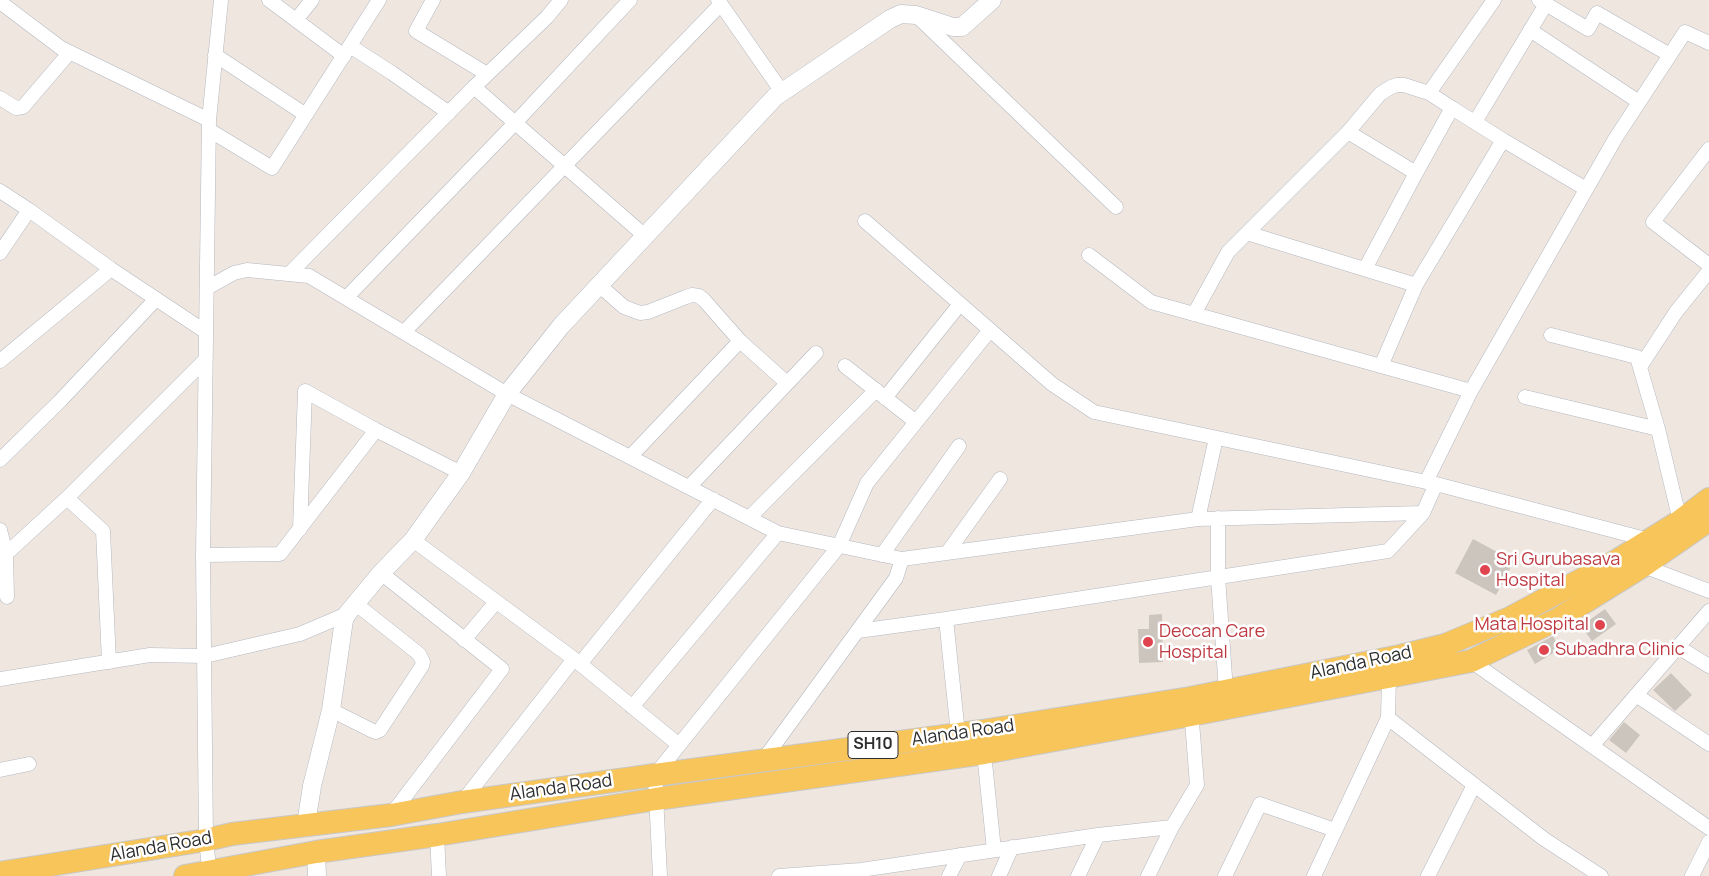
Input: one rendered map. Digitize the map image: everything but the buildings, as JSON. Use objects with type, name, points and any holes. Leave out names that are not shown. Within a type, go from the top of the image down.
[{"type":"main road","name":"Alanda Road","points":[[185,876],[210,874],[316,852],[437,835],[656,799],[984,753],[1191,707],[1226,691],[1400,656],[1445,645],[1510,618],[1621,557],[1680,521],[1709,500]]},
{"type":"main road","name":"Alanda Road","points":[[0,873],[206,840],[232,834],[391,815],[462,802],[764,759],[1191,707],[1390,677],[1471,661],[1556,620],[1643,566],[1709,520]]},
{"type":"street","points":[[210,874],[206,840],[203,555],[209,125],[221,0]]},
{"type":"street","points":[[269,0],[296,20],[347,51],[392,73],[449,113]]},
{"type":"street","points":[[296,20],[312,0]]},
{"type":"street","points":[[0,2],[61,48],[209,125],[272,168],[379,0]]},
{"type":"street","points":[[432,0],[416,31],[487,74]]},
{"type":"street","points":[[290,273],[487,74],[547,17],[561,0]]},
{"type":"street","points":[[346,298],[515,123],[630,0]]},
{"type":"street","points":[[306,824],[312,786],[331,710],[344,620],[381,573],[413,540],[461,472],[507,394],[561,326],[775,97],[890,19],[901,14],[916,15],[953,27],[962,27],[992,0]]},
{"type":"street","points":[[1429,93],[1494,0]]},
{"type":"street","points":[[404,332],[565,166],[719,2],[782,92]]},
{"type":"street","points":[[1475,122],[1530,30],[1542,2],[1588,29],[1596,13],[1670,55]]},
{"type":"street","points":[[916,15],[1116,207]]},
{"type":"street","points":[[1530,30],[1639,102]]},
{"type":"street","points":[[858,631],[1388,551],[1423,514],[1431,483],[1471,391],[1615,139],[1685,32],[1709,43]]},
{"type":"street","points":[[0,98],[16,108],[23,107],[70,52]]},
{"type":"street","points":[[215,55],[306,114]]},
{"type":"street","points":[[1194,314],[1228,252],[1348,132],[1380,94],[1390,87],[1404,85],[1429,93],[1586,190]]},
{"type":"street","points":[[474,87],[645,236]]},
{"type":"street","points":[[1365,269],[1452,108]]},
{"type":"street","points":[[1348,132],[1416,174]]},
{"type":"street","points":[[1381,366],[1416,285],[1503,140]]},
{"type":"street","points":[[1709,149],[1653,222],[1709,265]]},
{"type":"street","points":[[0,191],[111,269],[206,332]]},
{"type":"street","points":[[0,253],[29,210]]},
{"type":"street","points":[[866,221],[1052,384],[1094,412],[1431,483],[1670,547]]},
{"type":"street","points":[[1247,233],[1416,285]]},
{"type":"street","points":[[1088,255],[1151,302],[1471,391]]},
{"type":"street","points":[[0,361],[111,269]]},
{"type":"street","points":[[207,288],[234,273],[247,270],[309,276],[507,394],[778,533],[902,559],[1198,519],[1423,514]]},
{"type":"street","points":[[1640,367],[1676,312],[1709,271]]},
{"type":"street","points":[[599,285],[624,308],[640,313],[648,312],[692,295],[699,296],[740,340],[788,383]]},
{"type":"street","points":[[0,460],[60,401],[156,299]]},
{"type":"street","points":[[749,518],[880,394],[960,304]]},
{"type":"street","points":[[660,876],[655,775],[840,546],[867,483],[990,330]]},
{"type":"street","points":[[1551,335],[1637,357],[1658,429],[1680,521]]},
{"type":"street","points":[[630,457],[740,340]]},
{"type":"street","points":[[689,487],[816,353]]},
{"type":"street","points":[[6,554],[67,498],[206,359]]},
{"type":"street","points":[[845,366],[916,422]]},
{"type":"street","points":[[300,529],[305,391],[376,430],[461,472]]},
{"type":"street","points":[[1525,397],[1658,429]]},
{"type":"street","points":[[203,555],[280,554],[376,430]]},
{"type":"street","points":[[1198,519],[1216,438]]},
{"type":"street","points":[[882,554],[959,446]]},
{"type":"street","points":[[947,553],[1000,480]]},
{"type":"street","points":[[67,498],[103,530],[109,662]]},
{"type":"street","points":[[462,802],[712,499]]},
{"type":"street","points":[[1218,518],[1218,577],[1226,691]]},
{"type":"street","points":[[0,530],[6,554],[7,597]]},
{"type":"street","points":[[632,707],[778,533]]},
{"type":"street","points":[[413,540],[577,662],[679,745]]},
{"type":"street","points":[[1621,557],[1709,590]]},
{"type":"street","points":[[764,759],[896,578],[902,559]]},
{"type":"street","points":[[381,573],[502,670],[391,815]]},
{"type":"street","points":[[464,640],[496,602]]},
{"type":"street","points":[[0,679],[150,655],[205,656],[300,634],[351,609]]},
{"type":"street","points":[[331,710],[371,730],[376,732],[380,730],[423,662],[419,654],[351,609]]},
{"type":"street","points":[[1592,746],[1709,611]]},
{"type":"street","points":[[946,619],[958,734]]},
{"type":"street","points":[[1678,646],[1709,666]]},
{"type":"street","points":[[1314,876],[1388,718],[1390,677],[1400,656]]},
{"type":"street","points":[[1471,661],[1709,828]]},
{"type":"street","points":[[1636,695],[1709,744]]},
{"type":"street","points":[[1148,876],[1172,827],[1197,785],[1191,707]]},
{"type":"street","points":[[1388,718],[1544,839],[1601,876]]},
{"type":"street","points":[[984,753],[994,850]]},
{"type":"street","points":[[0,770],[29,764]]},
{"type":"street","points":[[1428,876],[1474,785]]},
{"type":"street","points":[[1224,876],[1260,804],[1335,830]]},
{"type":"street","points":[[779,876],[870,872],[960,855],[1098,835],[1172,827]]},
{"type":"street","points":[[437,835],[439,876]]},
{"type":"street","points":[[1078,876],[1098,835]]},
{"type":"street","points":[[1692,876],[1709,842]]},
{"type":"street","points":[[999,876],[1012,848]]},
{"type":"street","points":[[316,852],[317,876]]},
{"type":"street","points":[[949,876],[960,855]]},
{"type":"place","name":"Sri Gurubasava Hospital","points":[[1485,570]]},
{"type":"place","name":"Mata Hospital","points":[[1600,625]]},
{"type":"place","name":"Deccan Care Hospital","points":[[1148,642]]},
{"type":"place","name":"Subadhra Clinic","points":[[1544,650]]}]
